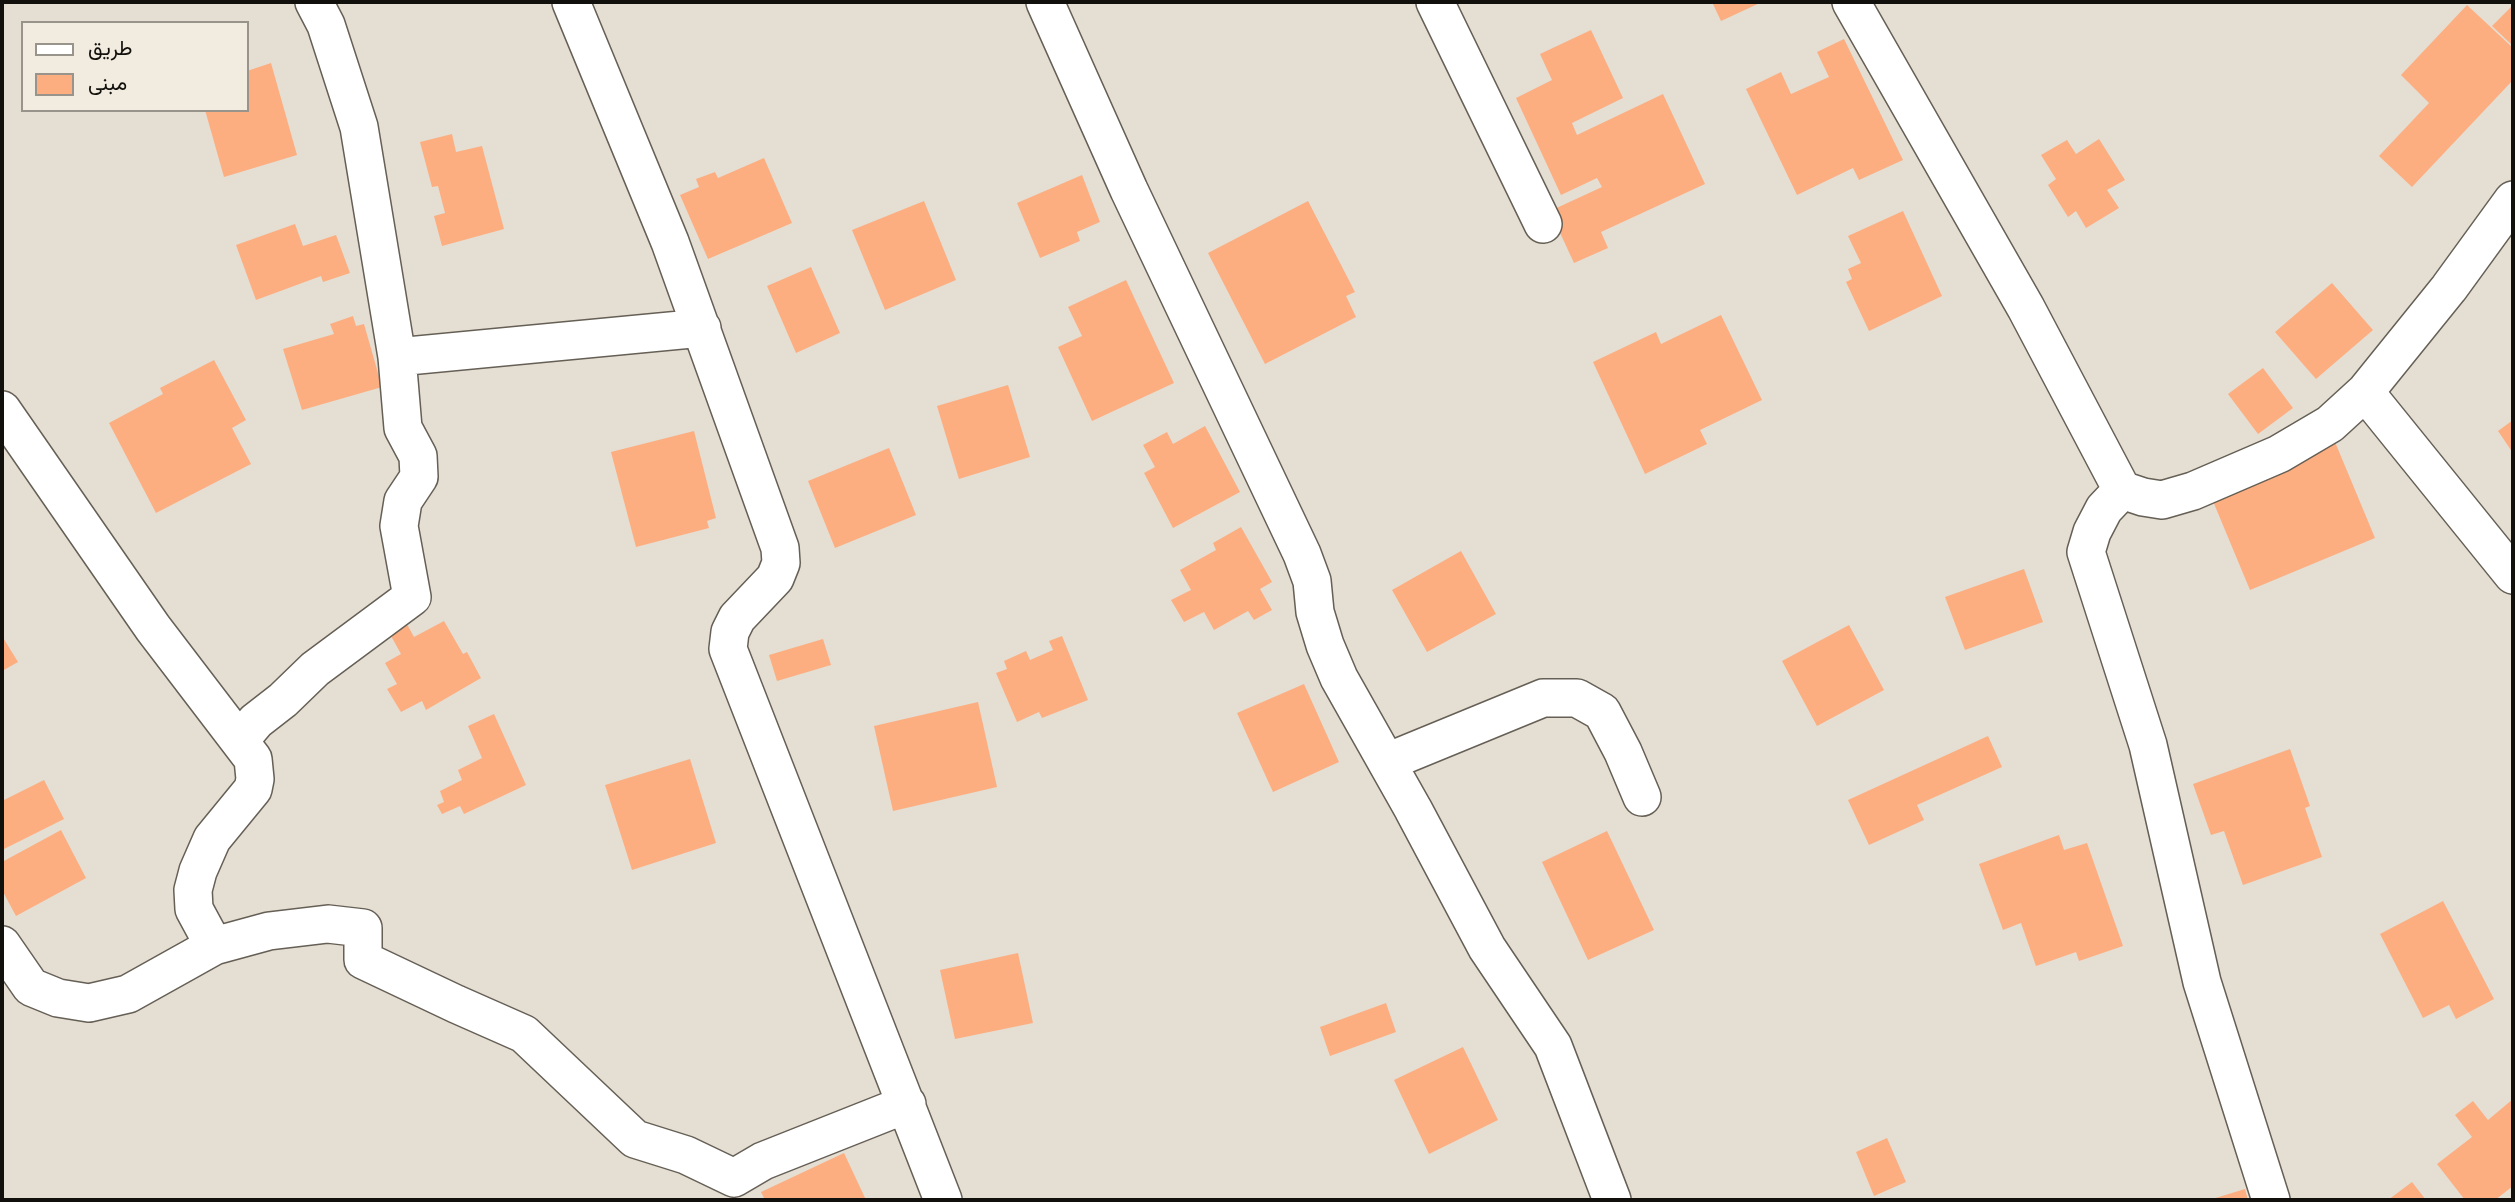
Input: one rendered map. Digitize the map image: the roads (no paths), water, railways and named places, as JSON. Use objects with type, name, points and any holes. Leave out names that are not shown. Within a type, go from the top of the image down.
[{"type":"street","points":[[240,740],[316,668],[412,597],[399,526],[403,502],[419,477],[418,456],[403,428],[397,357],[359,127],[326,25],[314,2]]},
{"type":"street","points":[[571,2],[670,242],[780,548],[781,563],[775,578],[737,618],[730,632],[728,649],[943,1200]]},
{"type":"street","points":[[1045,2],[1129,190],[1302,554],[1312,581],[1315,612],[1339,678],[1487,948],[1553,1046],[1612,1200]]},
{"type":"street","points":[[1435,2],[1543,223]]},
{"type":"street","points":[[1851,2],[2026,308],[2122,490],[2143,497],[2162,500],[2193,491],[2279,454],[2330,424],[2365,392],[2449,288],[2513,200]]},
{"type":"street","points":[[397,357],[702,328]]},
{"type":"street","points":[[2365,392],[2513,575]]},
{"type":"street","points":[[2,410],[153,628],[253,760],[256,779],[253,789],[212,839],[198,871],[194,890],[194,909],[214,946]]},
{"type":"street","points":[[2122,490],[2104,509],[2092,531],[2086,552],[2148,745],[2203,982],[2271,1200]]},
{"type":"street","points":[[1387,762],[1543,698],[1577,698],[1602,712],[1642,797]]},
{"type":"street","points":[[2,945],[31,987],[58,998],[89,1003],[128,994],[214,946],[299,926],[328,924],[363,928],[363,960],[434,995],[524,1034],[635,1139],[686,1155],[734,1178],[763,1161],[906,1104]]}]
